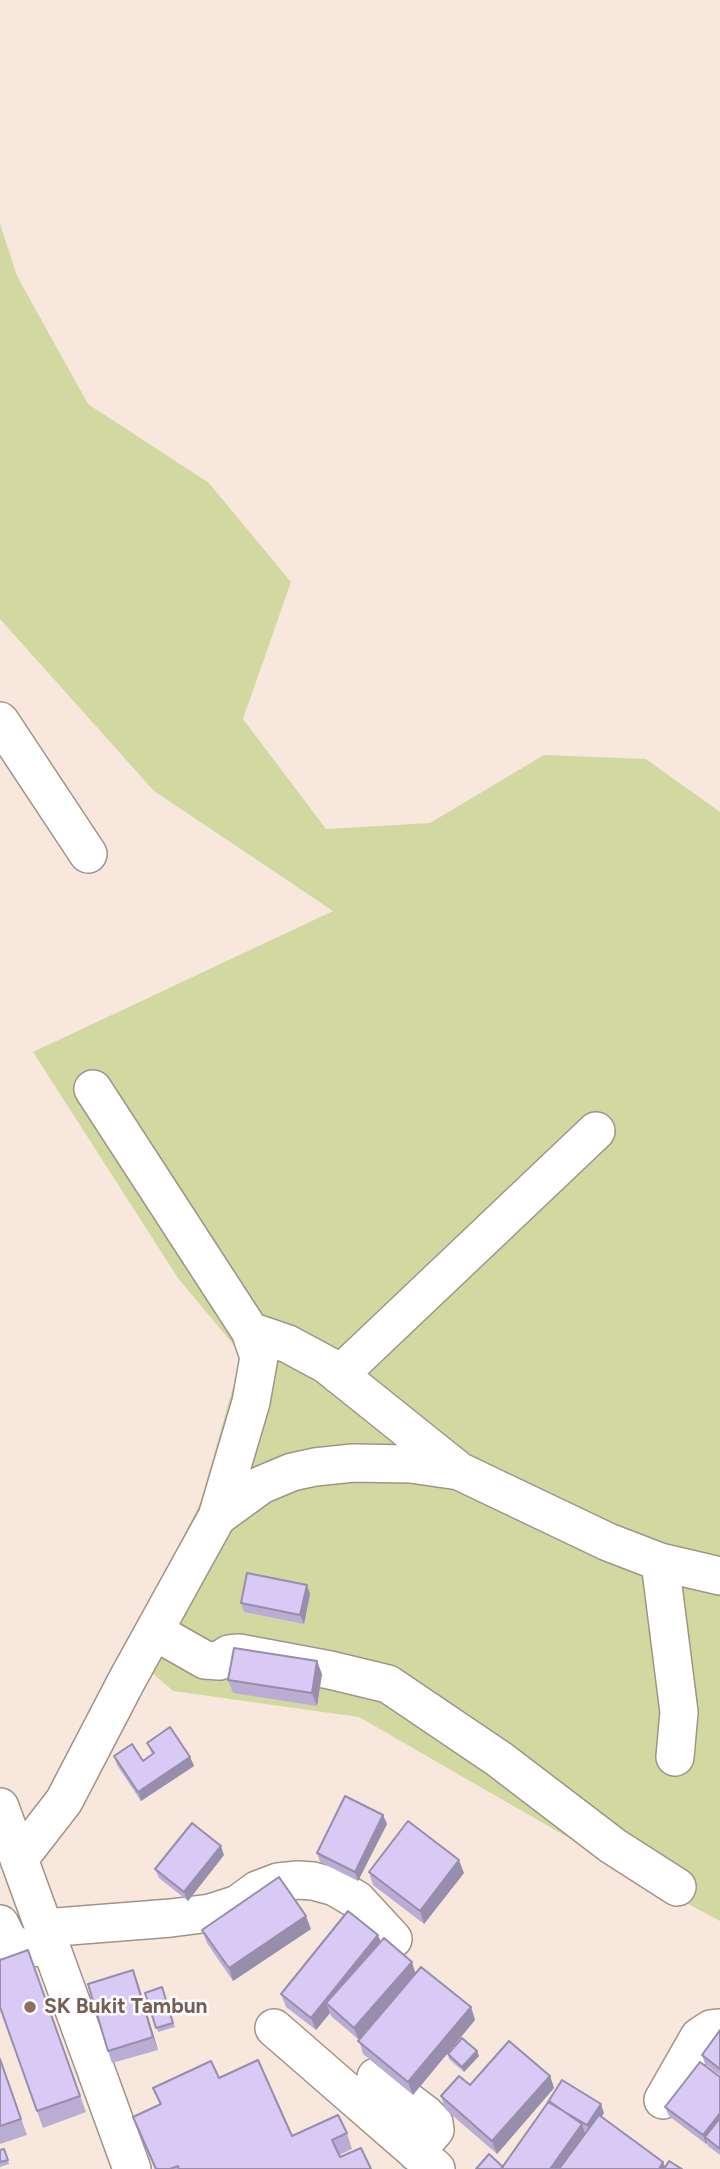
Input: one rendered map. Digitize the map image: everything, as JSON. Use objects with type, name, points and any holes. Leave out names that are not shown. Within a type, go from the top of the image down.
[{"type":"street","points":[[0,722],[88,854]]},
{"type":"street","points":[[19,1859],[64,1801],[218,1517],[251,1402],[259,1357],[250,1331],[93,1089]]},
{"type":"street","points":[[339,1375],[596,1131]]},
{"type":"street","points":[[250,1331],[288,1344],[327,1365],[459,1471],[608,1542],[660,1562],[720,1576]]},
{"type":"street","points":[[218,1517],[261,1485],[292,1472],[315,1467],[353,1463],[411,1464],[459,1471]]},
{"type":"street","points":[[660,1562],[679,1712],[675,1757]]},
{"type":"street","points":[[154,1631],[205,1660],[219,1661],[229,1654],[239,1653],[388,1684],[499,1759],[613,1846],[677,1887]]},
{"type":"street","points":[[0,1807],[132,2169]]},
{"type":"street","points":[[0,1924],[9,1942],[22,1948],[48,1938],[210,1913],[238,1904],[257,1890],[278,1882],[298,1880],[313,1881],[335,1888],[357,1900],[393,1939]]},
{"type":"street","points":[[274,2028],[426,2160],[435,2130],[434,2123],[376,2077]]},
{"type":"street","points":[[663,2100],[699,2037],[711,2029],[720,2028]]},
{"type":"green space","points":[[0,224],[17,276],[88,404],[209,483],[291,582],[243,719],[326,829],[430,823],[544,755],[646,759],[720,812],[720,1921],[614,1864],[359,1717],[173,1691],[126,1650],[201,1501],[242,1355],[178,1278],[33,1052],[333,911],[154,791],[0,619]]},
{"type":"building","points":[[247,1573],[307,1585],[300,1615],[241,1603]]},
{"type":"building","points":[[234,1648],[317,1661],[312,1693],[228,1680]]},
{"type":"building","points":[[170,1727],[190,1757],[138,1792],[114,1756],[132,1744],[143,1761],[154,1753],[147,1743]]},
{"type":"building","points":[[345,1796],[383,1815],[355,1872],[317,1853]]},
{"type":"building","points":[[408,1821],[459,1860],[420,1911],[369,1872]]},
{"type":"building","points":[[192,1823],[221,1846],[184,1892],[155,1869]]},
{"type":"building","points":[[279,1877],[306,1916],[229,1968],[202,1930]]},
{"type":"building","points":[[348,1911],[378,1935],[311,2018],[281,1994]]},
{"type":"building","points":[[384,1938],[412,1962],[354,2028],[326,2003]]},
{"type":"building","points":[[28,1950],[80,2096],[37,2111],[0,2007],[0,1960]]},
{"type":"building","points":[[421,1967],[471,2007],[408,2082],[358,2041]]},
{"type":"building","points":[[133,1970],[153,2037],[108,2051],[88,1984]]},
{"type":"building","points":[[162,1987],[173,2023],[156,2028],[145,1993]]},
{"type":"building","points":[[720,2030],[720,2069],[702,2055]]},
{"type":"building","points":[[462,2038],[477,2051],[462,2067],[448,2054]]},
{"type":"building","points":[[509,2041],[550,2076],[492,2141],[441,2096],[459,2076],[470,2085]]},
{"type":"building","points":[[0,2059],[21,2119],[0,2126]]},
{"type":"building","points":[[258,2060],[292,2136],[338,2115],[347,2133],[332,2140],[340,2157],[361,2148],[371,2169],[179,2169],[178,2166],[156,2169],[133,2117],[161,2104],[153,2088],[211,2061],[219,2078]]},
{"type":"building","points":[[700,2062],[720,2077],[720,2113],[703,2135],[665,2107]]},
{"type":"building","points":[[562,2080],[601,2104],[587,2125],[548,2102]]},
{"type":"building","points":[[549,2101],[582,2124],[550,2169],[501,2169]]},
{"type":"building","points":[[599,2115],[663,2162],[659,2169],[559,2169]]},
{"type":"building","points":[[720,2118],[720,2149],[705,2137]]},
{"type":"building","points":[[4,2149],[8,2160],[0,2162],[0,2150]]},
{"type":"building","points":[[489,2154],[503,2167],[476,2169]]},
{"type":"building","points":[[669,2161],[682,2169],[664,2169]]},
{"type":"place","name":"SK Bukit Tambun","points":[[30,2007]]}]
